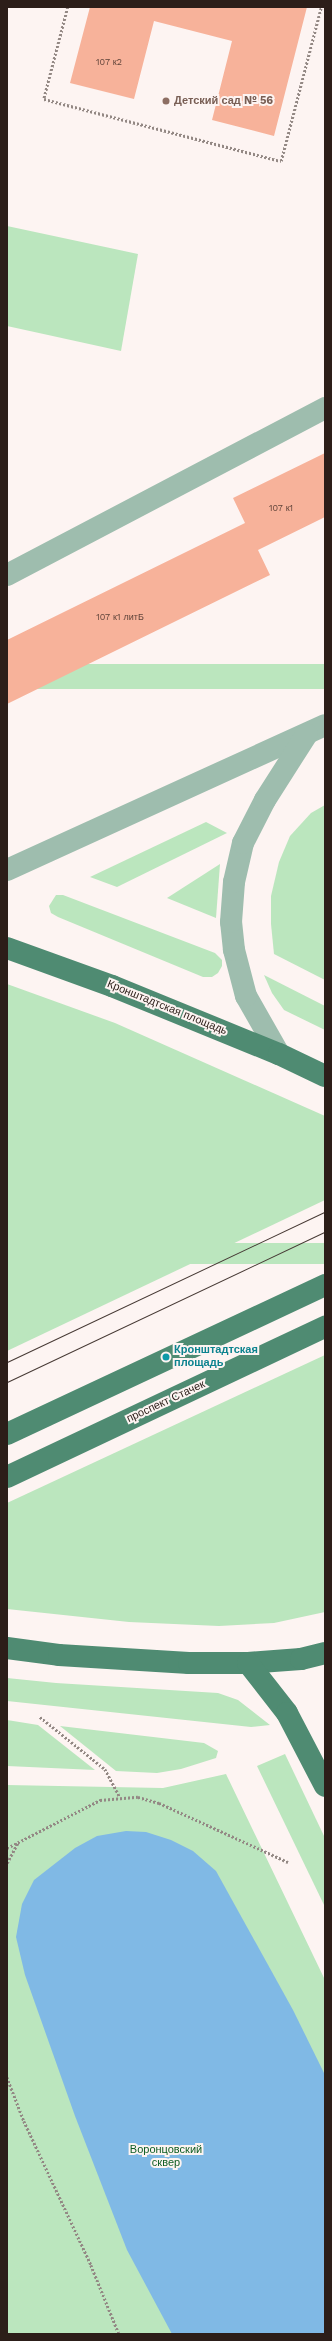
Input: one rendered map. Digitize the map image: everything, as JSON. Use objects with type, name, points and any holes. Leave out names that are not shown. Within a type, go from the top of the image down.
[{"type":"main road","name":"Кронштадтская площадь","points":[[7,948],[112,986],[279,1054],[325,1076]]},
{"type":"main road","points":[[7,1434],[325,1285]]},
{"type":"main road","name":"проспект Стачек","points":[[7,1477],[325,1327]]},
{"type":"main road","points":[[7,1648],[66,1655],[248,1663],[301,1659],[325,1653]]},
{"type":"main road","points":[[248,1663],[287,1713],[325,1786]]},
{"type":"street","points":[[7,575],[325,408]]},
{"type":"street","points":[[7,870],[316,730]]},
{"type":"street","points":[[279,1054],[246,996],[234,950],[231,922],[234,882],[243,843],[265,800],[316,730]]},
{"type":"path","points":[[68,7],[44,99],[281,161],[321,7]]},
{"type":"path","points":[[40,1717],[105,1769],[120,1797]]},
{"type":"path","points":[[7,1848],[100,1800],[120,1797],[138,1797],[159,1803],[288,1862]]},
{"type":"path","points":[[7,1863],[19,1841]]},
{"type":"path","points":[[7,2077],[24,2121],[91,2265],[119,2334]]},
{"type":"green space","points":[[7,226],[138,254],[121,351],[7,326]]},
{"type":"green space","points":[[7,664],[325,664],[325,689],[7,689]]},
{"type":"green space","points":[[325,805],[325,980],[274,954],[271,924],[271,896],[279,862],[290,836],[311,813]]},
{"type":"green space","points":[[206,822],[227,833],[117,887],[90,877]]},
{"type":"green space","points":[[220,864],[216,918],[167,898]]},
{"type":"green space","points":[[56,895],[63,895],[215,953],[222,960],[222,966],[218,973],[212,977],[203,977],[58,917],[51,913],[49,906]]},
{"type":"green space","points":[[264,975],[325,1006],[325,1030],[284,1010],[272,993]]},
{"type":"green space","points":[[7,984],[115,1023],[325,1116],[325,1200],[7,1351]]},
{"type":"green space","points":[[7,1243],[325,1243],[325,1264],[7,1264]]},
{"type":"green space","points":[[325,1355],[325,1612],[274,1623],[219,1626],[129,1622],[7,1609],[7,1503]]},
{"type":"green space","points":[[7,1678],[56,1683],[218,1693],[238,1700],[270,1725],[251,1727],[7,1701]]},
{"type":"green space","points":[[7,1720],[38,1725],[95,1770],[7,1766]]},
{"type":"green space","points":[[60,1726],[204,1743],[218,1751],[216,1758],[181,1769],[157,1773],[116,1771]]},
{"type":"green space","points":[[285,1754],[325,1838],[325,1907],[257,1766]]},
{"type":"green space","name":"Воронцовский сквер","points":[[226,1774],[325,1980],[325,2334],[7,2334],[7,1785],[163,1788]]},
{"type":"water","name":"Воронцовский сквер","points":[[126,1831],[146,1832],[171,1840],[193,1851],[216,1871],[293,2010],[325,2075],[325,2334],[172,2334],[127,2250],[75,2116],[25,1975],[16,1937],[22,1904],[34,1880],[75,1848],[97,1836]]},
{"type":"building","points":[[90,7],[307,7],[274,136],[212,120],[232,41],[154,21],[134,99],[70,83]]},
{"type":"building","points":[[325,453],[325,517],[258,550],[270,575],[7,704],[7,640],[245,523],[233,498]]},
{"type":"tram line","points":[[7,1362],[325,1212]]},
{"type":"tram line","points":[[7,1382],[325,1232]]},
{"type":"place","name":"Детский сад № 56","points":[[166,101]]},
{"type":"place","name":"Кронштадтская площадь","points":[[166,1357]]}]
